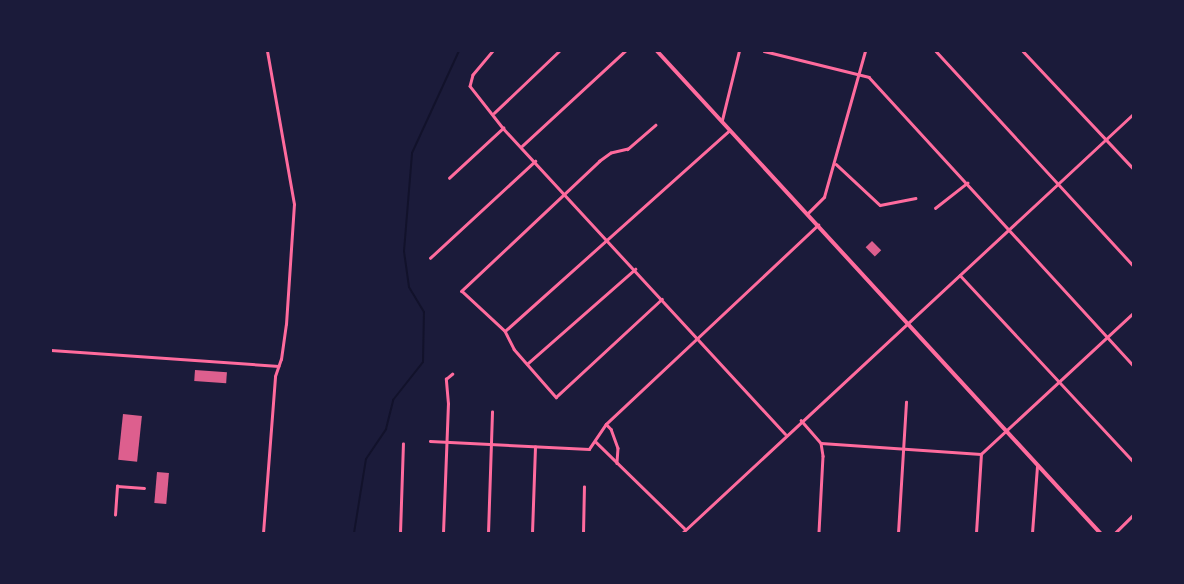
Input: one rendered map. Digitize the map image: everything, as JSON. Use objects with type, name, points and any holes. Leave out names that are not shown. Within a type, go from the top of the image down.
[{"type":"main road","points":[[657,51],[1100,533]]},
{"type":"street","points":[[263,533],[278,366],[286,324],[294,204],[267,51]]},
{"type":"street","points":[[493,51],[470,81],[470,86],[494,113],[503,128],[536,160],[785,434]]},
{"type":"street","points":[[494,113],[559,51]]},
{"type":"street","points":[[522,146],[625,51]]},
{"type":"street","points":[[722,120],[739,51]]},
{"type":"street","points":[[764,51],[870,78],[1133,365]]},
{"type":"street","points":[[807,214],[824,197],[836,164],[865,51]]},
{"type":"street","points":[[936,51],[1133,265]]},
{"type":"street","points":[[1023,51],[1133,168]]},
{"type":"street","points":[[682,533],[684,528],[785,434],[908,323],[1133,114]]},
{"type":"street","points":[[656,125],[628,149],[611,153],[600,161],[462,292],[505,331],[527,364],[556,397],[662,299]]},
{"type":"street","points":[[449,178],[503,128]]},
{"type":"street","points":[[505,331],[730,130]]},
{"type":"street","points":[[430,258],[536,160]]},
{"type":"street","points":[[836,164],[880,206],[915,198]]},
{"type":"street","points":[[935,208],[967,183]]},
{"type":"street","points":[[430,440],[578,451],[589,449],[596,442],[606,424],[696,336],[818,224]]},
{"type":"street","points":[[527,364],[634,269]]},
{"type":"street","points":[[960,274],[1133,461]]},
{"type":"street","points":[[976,533],[981,454],[1133,313]]},
{"type":"street","points":[[51,350],[278,366]]},
{"type":"street","points":[[443,533],[446,379],[452,374]]},
{"type":"street","points":[[898,533],[901,448],[906,402]]},
{"type":"street","points":[[488,533],[492,412]]},
{"type":"street","points":[[801,420],[821,443],[823,456],[819,533]]},
{"type":"street","points":[[606,424],[611,429],[618,448],[617,463]]},
{"type":"street","points":[[596,442],[684,528]]},
{"type":"street","points":[[821,443],[981,454]]},
{"type":"street","points":[[400,533],[403,444]]},
{"type":"street","points":[[532,533],[535,447]]},
{"type":"street","points":[[1032,533],[1037,464]]},
{"type":"street","points":[[115,515],[117,486],[144,488]]},
{"type":"street","points":[[583,533],[584,488]]},
{"type":"street","points":[[1115,533],[1133,515]]},
{"type":"building","points":[[872,241],[881,250],[875,257],[866,247]]},
{"type":"building","points":[[195,370],[227,372],[226,383],[194,381]]},
{"type":"building","points":[[123,414],[142,416],[137,462],[118,460]]},
{"type":"building","points":[[157,472],[169,473],[166,504],[154,503]]},
{"type":"waterway","points":[[354,533],[366,459],[386,429],[393,400],[423,362],[424,312],[409,287],[404,251],[412,153],[459,51]]}]
